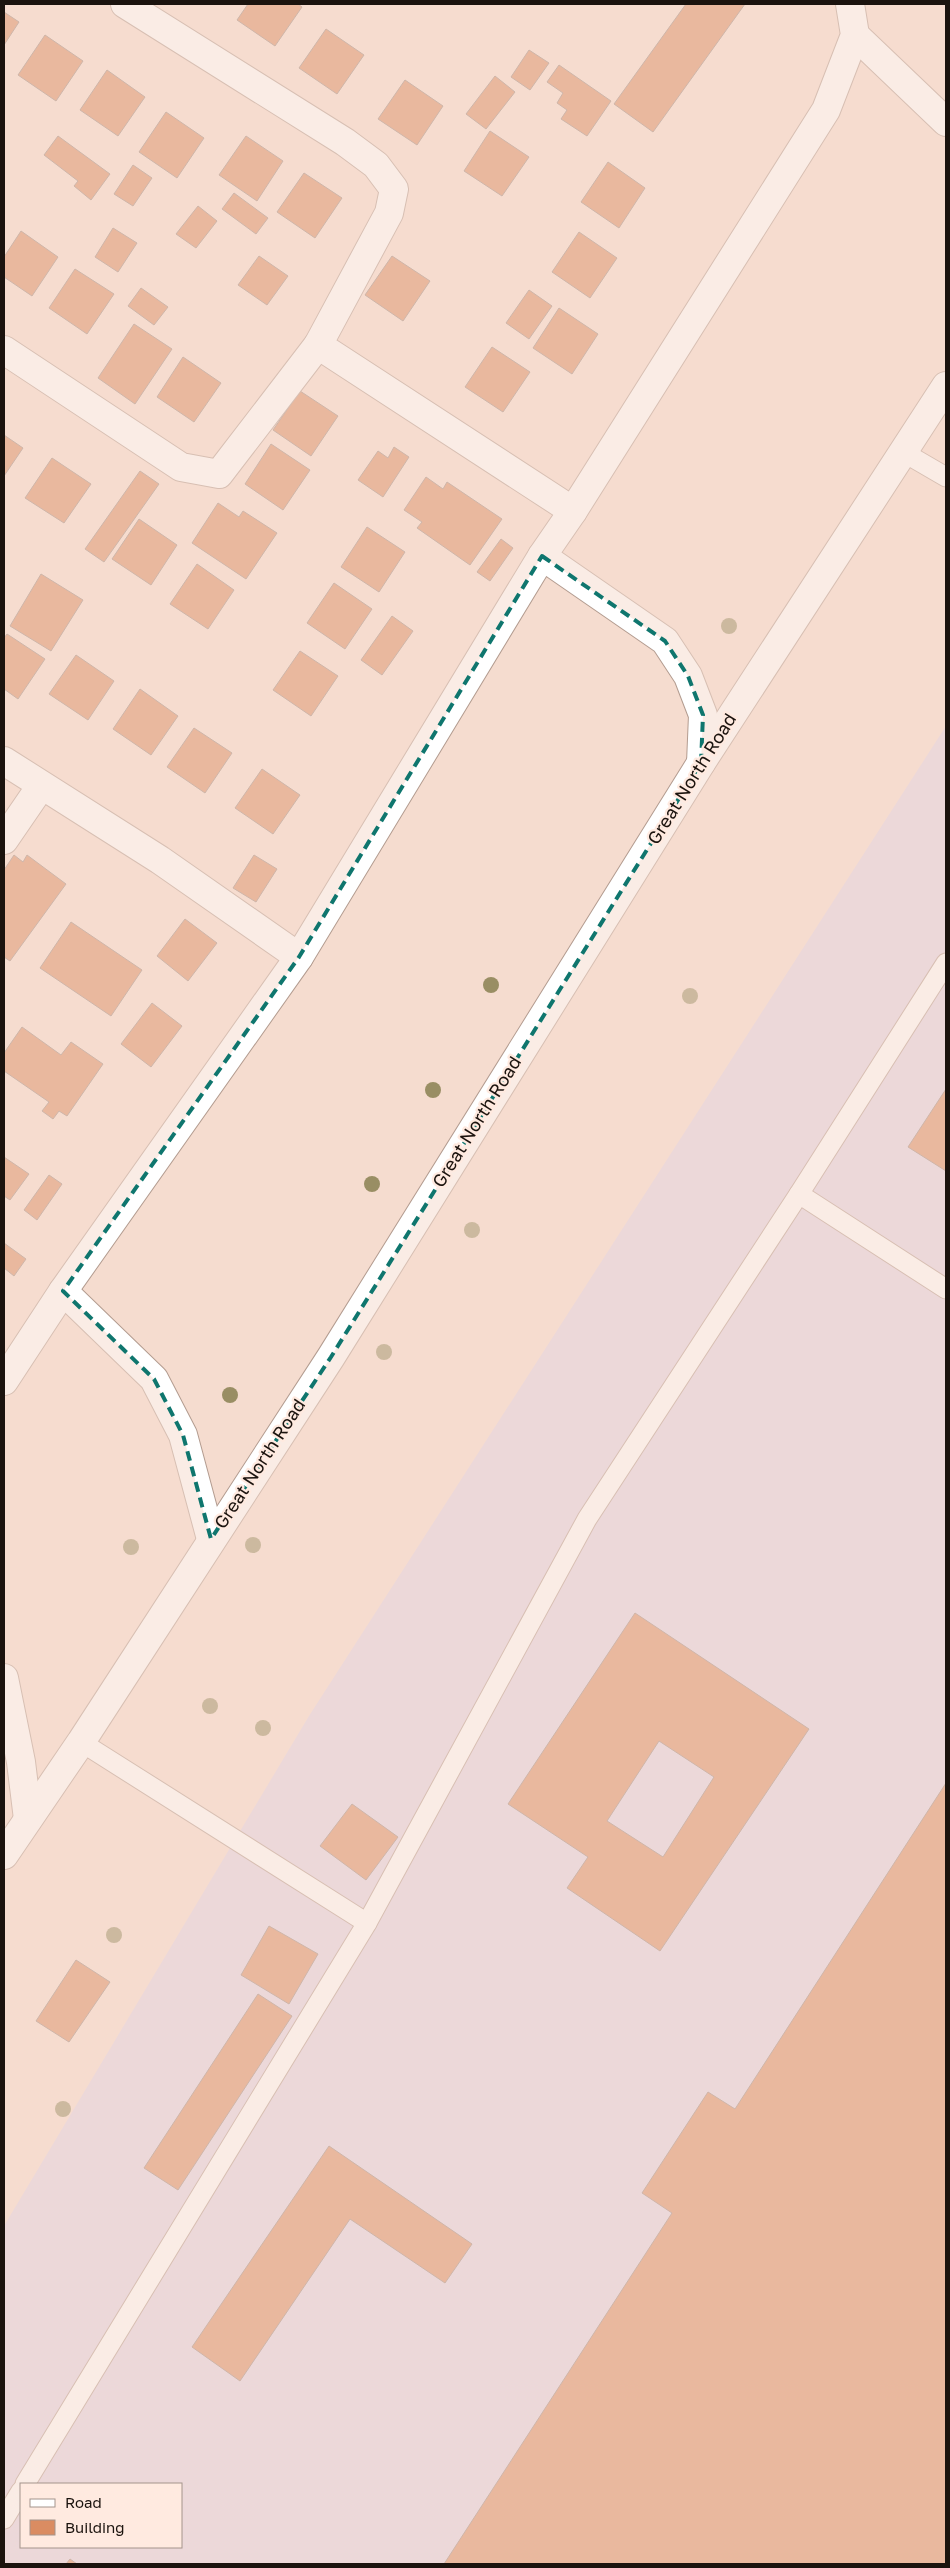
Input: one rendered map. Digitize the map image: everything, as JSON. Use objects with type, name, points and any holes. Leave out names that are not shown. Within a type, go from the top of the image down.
[{"type":"main road","points":[[4,350],[181,467],[219,474],[318,345],[389,213],[394,189],[376,165],[345,142],[125,4]]},
{"type":"main road","points":[[4,1381],[63,1291],[299,956],[542,556],[573,511],[826,110],[855,35],[850,4]]},
{"type":"main road","points":[[855,35],[946,122]]},
{"type":"main road","points":[[318,345],[573,511]]},
{"type":"main road","name":"Great North Road","points":[[4,1855],[81,1742],[211,1539],[331,1357],[701,763],[946,386]]},
{"type":"main road","points":[[542,556],[664,641],[688,676],[702,715],[701,763]]},
{"type":"main road","points":[[4,761],[160,860],[299,956]]},
{"type":"main road","points":[[4,840],[41,786]]},
{"type":"main road","points":[[63,1291],[154,1378],[183,1436],[211,1539]]},
{"type":"main road","points":[[4,1678],[21,1762],[28,1819]]},
{"type":"lane","points":[[904,452],[946,476]]},
{"type":"lane","points":[[26,2483],[367,1923],[587,1519],[799,1194],[946,963]]},
{"type":"lane","points":[[799,1194],[946,1289]]},
{"type":"lane","points":[[81,1742],[367,1923]]},
{"type":"lane","points":[[4,2519],[20,2493]]},
{"type":"highlighted area","points":[[542,556],[665,641],[688,676],[703,715],[701,763],[331,1357],[211,1539],[183,1435],[154,1379],[63,1291],[299,957]]},
{"type":"shaded area","points":[[946,726],[946,2564],[4,2564],[4,2226],[309,1716]]},
{"type":"building","points":[[248,4],[298,4],[302,7],[275,46],[237,20]]},
{"type":"building","points":[[686,4],[745,4],[653,132],[614,104]]},
{"type":"building","points":[[4,12],[19,22],[4,45]]},
{"type":"building","points":[[326,29],[364,55],[337,94],[299,68]]},
{"type":"building","points":[[45,35],[83,61],[56,101],[18,75]]},
{"type":"building","points":[[529,50],[549,63],[530,90],[511,77]]},
{"type":"building","points":[[559,65],[611,101],[587,136],[561,119],[567,110],[557,103],[563,93],[547,82]]},
{"type":"building","points":[[107,70],[145,97],[118,136],[80,110]]},
{"type":"building","points":[[495,76],[515,92],[486,129],[466,114]]},
{"type":"building","points":[[405,80],[443,106],[417,145],[378,119]]},
{"type":"building","points":[[166,112],[204,138],[177,178],[139,152]]},
{"type":"building","points":[[490,131],[529,157],[502,196],[464,171]]},
{"type":"building","points":[[58,136],[110,174],[91,200],[74,186],[78,181],[44,155]]},
{"type":"building","points":[[246,136],[283,161],[257,201],[219,175]]},
{"type":"building","points":[[608,162],[645,188],[619,228],[581,202]]},
{"type":"building","points":[[133,165],[152,178],[133,206],[114,194]]},
{"type":"building","points":[[304,173],[342,198],[315,238],[277,212]]},
{"type":"building","points":[[234,193],[268,218],[256,234],[222,209]]},
{"type":"building","points":[[198,206],[217,221],[196,248],[176,234]]},
{"type":"building","points":[[113,228],[137,243],[118,272],[95,257]]},
{"type":"building","points":[[21,231],[58,257],[32,296],[4,277],[4,257]]},
{"type":"building","points":[[579,232],[617,258],[590,298],[552,272]]},
{"type":"building","points":[[259,256],[288,276],[267,305],[238,285]]},
{"type":"building","points":[[392,256],[430,281],[403,321],[365,295]]},
{"type":"building","points":[[75,269],[114,294],[87,334],[49,308]]},
{"type":"building","points":[[141,288],[168,307],[154,325],[128,306]]},
{"type":"building","points":[[529,290],[552,306],[529,339],[506,323]]},
{"type":"building","points":[[559,308],[598,334],[572,374],[533,348]]},
{"type":"building","points":[[134,324],[172,349],[135,404],[98,378]]},
{"type":"building","points":[[492,347],[530,372],[503,412],[465,387]]},
{"type":"building","points":[[183,357],[221,383],[194,422],[157,397]]},
{"type":"building","points":[[300,391],[338,416],[311,456],[273,430]]},
{"type":"building","points":[[4,435],[23,448],[4,476]]},
{"type":"building","points":[[271,444],[310,470],[283,510],[245,484]]},
{"type":"building","points":[[394,447],[409,457],[383,497],[358,480],[378,451],[388,458]]},
{"type":"building","points":[[52,458],[91,484],[64,523],[25,498]]},
{"type":"building","points":[[140,471],[159,484],[104,562],[85,549]]},
{"type":"building","points":[[426,477],[443,489],[447,482],[502,519],[470,565],[417,528],[422,522],[404,510]]},
{"type":"building","points":[[218,503],[239,517],[243,511],[277,533],[246,579],[192,543]]},
{"type":"building","points":[[139,519],[177,545],[151,585],[112,559]]},
{"type":"building","points":[[367,527],[405,552],[379,592],[341,567]]},
{"type":"building","points":[[501,539],[513,548],[490,581],[477,572]]},
{"type":"building","points":[[197,564],[234,590],[208,629],[170,604]]},
{"type":"building","points":[[41,574],[83,600],[51,651],[10,626]]},
{"type":"building","points":[[334,583],[372,609],[345,649],[307,623]]},
{"type":"building","points":[[392,616],[413,631],[382,675],[361,660]]},
{"type":"building","points":[[7,634],[45,659],[18,699],[4,689],[4,638]]},
{"type":"building","points":[[300,651],[338,676],[311,716],[273,690]]},
{"type":"building","points":[[76,655],[114,681],[88,720],[49,694]]},
{"type":"building","points":[[140,689],[178,716],[151,755],[113,729]]},
{"type":"building","points":[[194,728],[232,753],[205,793],[167,767]]},
{"type":"building","points":[[262,769],[300,795],[273,834],[235,808]]},
{"type":"building","points":[[14,855],[23,862],[27,855],[66,884],[10,961],[4,957],[4,870]]},
{"type":"building","points":[[254,855],[277,869],[256,902],[233,888]]},
{"type":"building","points":[[185,919],[217,943],[188,981],[157,956]]},
{"type":"building","points":[[71,922],[142,970],[111,1016],[40,968]]},
{"type":"building","points":[[152,1003],[182,1026],[151,1067],[121,1044]]},
{"type":"building","points":[[22,1027],[61,1055],[71,1042],[103,1064],[67,1116],[59,1111],[53,1119],[42,1111],[49,1102],[4,1071],[4,1053]]},
{"type":"building","points":[[946,1089],[946,1171],[908,1147]]},
{"type":"building","points":[[4,1157],[29,1174],[10,1200],[4,1196]]},
{"type":"building","points":[[49,1175],[62,1184],[37,1220],[24,1210]]},
{"type":"building","points":[[4,1243],[26,1259],[14,1276],[4,1268]]},
{"type":"building","points":[[635,1613],[809,1729],[660,1951],[567,1888],[588,1857],[508,1804]],"holes":[[[659,1741],[714,1777],[663,1857],[607,1821]]]},
{"type":"building","points":[[946,1783],[946,2564],[444,2564],[672,2213],[642,2193],[708,2092],[735,2109]]},
{"type":"building","points":[[352,1804],[398,1837],[366,1880],[320,1846]]},
{"type":"building","points":[[269,1926],[318,1954],[289,2004],[241,1975]]},
{"type":"building","points":[[76,1960],[110,1982],[69,2042],[36,2021]]},
{"type":"building","points":[[258,1994],[292,2016],[178,2190],[144,2168]]},
{"type":"building","points":[[329,2146],[472,2244],[445,2283],[350,2219],[240,2381],[192,2347]]},
{"type":"building","points":[[70,2559],[77,2564],[66,2564]]}]
